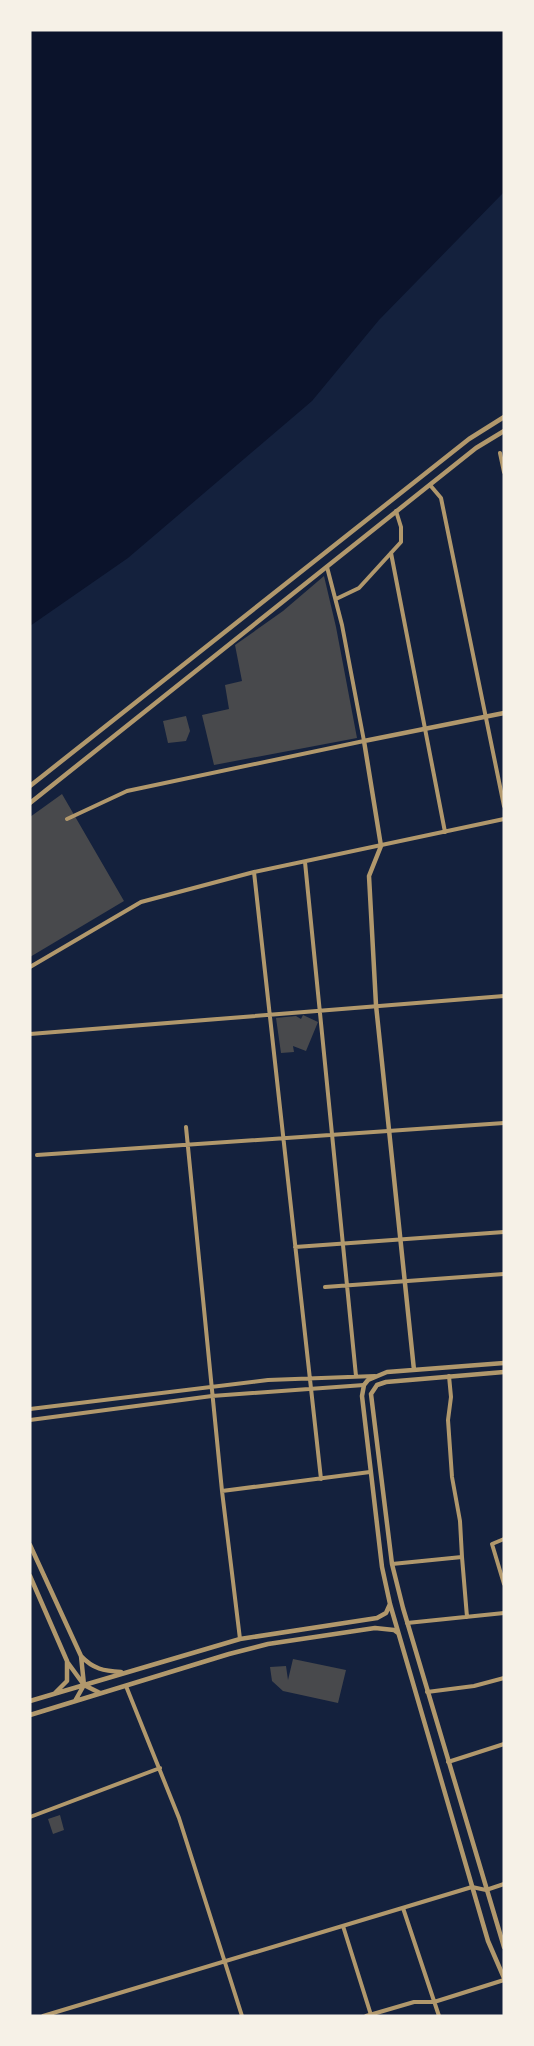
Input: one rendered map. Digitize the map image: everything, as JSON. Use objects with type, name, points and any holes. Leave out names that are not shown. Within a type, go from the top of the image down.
[{"type":"street","points":[[30,786],[470,439],[504,417]]},
{"type":"street","points":[[30,804],[430,484],[476,448],[504,431]]},
{"type":"street","points":[[500,453],[504,471]]},
{"type":"street","points":[[430,484],[441,498],[504,806]]},
{"type":"street","points":[[336,599],[359,588],[401,542],[401,527],[396,511]]},
{"type":"street","points":[[392,553],[445,832]]},
{"type":"street","points":[[327,567],[336,599],[364,741],[381,846],[369,876],[376,1005],[414,1370]]},
{"type":"street","points":[[215,639],[223,649]]},
{"type":"street","points":[[68,819],[127,791],[504,713]]},
{"type":"street","points":[[30,967],[141,902],[255,872],[504,819]]},
{"type":"street","points":[[305,862],[356,1376]]},
{"type":"street","points":[[255,872],[321,1479]]},
{"type":"street","points":[[30,1034],[504,996]]},
{"type":"street","points":[[37,1155],[504,1123]]},
{"type":"street","points":[[186,1127],[222,1491],[240,1639]]},
{"type":"street","points":[[296,1247],[504,1232]]},
{"type":"street","points":[[325,1287],[504,1274]]},
{"type":"street","points":[[30,1409],[211,1386],[310,1377],[375,1376],[387,1372],[504,1363]]},
{"type":"street","points":[[504,1372],[386,1382],[377,1385],[372,1391],[371,1399],[392,1564],[427,1692],[504,1947]]},
{"type":"street","points":[[30,1419],[212,1396],[364,1385],[375,1376]]},
{"type":"street","points":[[449,1376],[451,1397],[448,1420],[452,1477],[460,1521],[467,1617]]},
{"type":"street","points":[[343,1926],[369,2016],[414,2002],[434,2002],[504,1979],[488,1941],[390,1604],[382,1567],[370,1472],[362,1396],[364,1385]]},
{"type":"street","points":[[222,1491],[370,1472]]},
{"type":"street","points":[[504,1539],[492,1544],[504,1584]]},
{"type":"street","points":[[30,1545],[81,1656],[88,1664],[99,1670],[127,1672]]},
{"type":"street","points":[[392,1564],[462,1557]]},
{"type":"street","points":[[30,1576],[67,1661],[84,1685],[100,1693]]},
{"type":"street","points":[[30,1701],[240,1639],[376,1618],[386,1612],[390,1604]]},
{"type":"street","points":[[407,1623],[504,1613]]},
{"type":"street","points":[[347,1622],[349,1632]]},
{"type":"street","points":[[30,1715],[268,1644],[382,1628],[398,1633]]},
{"type":"street","points":[[401,1640],[411,1637]]},
{"type":"street","points":[[75,1701],[84,1685],[81,1656]]},
{"type":"street","points":[[53,1695],[67,1681],[67,1661]]},
{"type":"street","points":[[427,1692],[474,1686],[504,1678]]},
{"type":"street","points":[[126,1686],[179,1818],[242,2016]]},
{"type":"street","points":[[448,1763],[504,1744]]},
{"type":"street","points":[[30,1815],[160,1768]]},
{"type":"street","points":[[43,2016],[472,1887],[486,1890],[504,1884]]},
{"type":"street","points":[[404,1908],[439,2016]]},
{"type":"water","points":[[30,30],[504,30],[504,192],[379,320],[312,401],[128,558],[30,626]]},
{"type":"building","points":[[324,576],[357,738],[214,765],[202,715],[229,709],[225,685],[242,681],[235,645],[283,611]]},
{"type":"building","points":[[186,716],[190,731],[186,741],[168,743],[163,721]]},
{"type":"building","points":[[62,794],[124,901],[30,957],[30,817]]},
{"type":"building","points":[[303,1015],[318,1022],[306,1051],[293,1046],[294,1052],[281,1053],[276,1018],[296,1016],[301,1019]]},
{"type":"building","points":[[293,1659],[346,1670],[338,1703],[283,1691],[272,1681],[270,1667],[286,1666],[288,1680]]},
{"type":"building","points":[[60,1815],[64,1830],[53,1834],[48,1819]]}]
